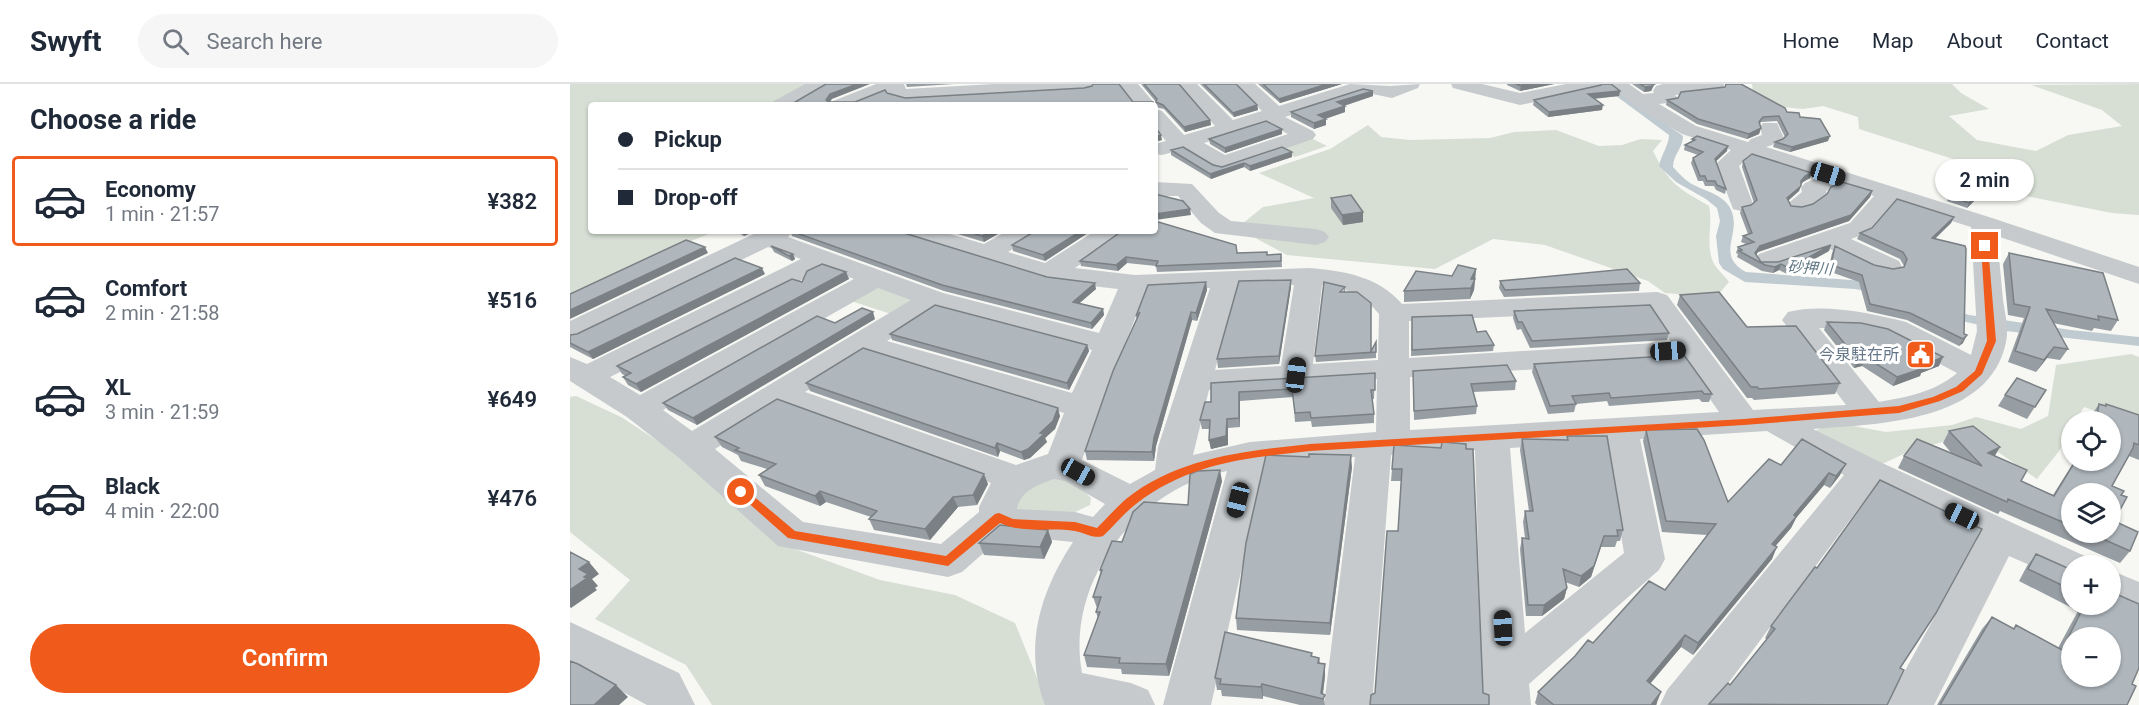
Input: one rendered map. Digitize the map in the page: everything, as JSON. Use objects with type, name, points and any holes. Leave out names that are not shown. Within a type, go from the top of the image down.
[{"type":"street","points":[[786,102],[819,84]]},
{"type":"street","points":[[848,102],[893,84],[898,93],[906,95],[956,94],[1019,86],[1089,88]]},
{"type":"street","points":[[1128,84],[1143,102]]},
{"type":"street","points":[[1187,84],[1229,128]]},
{"type":"street","points":[[1158,119],[1176,144],[1223,163],[1306,135],[1272,115],[1244,84]]},
{"type":"street","points":[[1303,84],[1322,100]]},
{"type":"street","points":[[1176,144],[1367,85],[1392,92],[1411,84]]},
{"type":"street","points":[[1460,84],[1520,99],[1559,103],[1593,84]]},
{"type":"street","points":[[1617,84],[1689,130],[1727,164],[1758,143],[1774,138],[1770,127]]},
{"type":"street","points":[[1639,100],[1669,97],[1663,90],[1716,86]]},
{"type":"street","points":[[956,94],[974,102]]},
{"type":"street","points":[[1750,150],[1983,223],[2139,276]]},
{"type":"street","points":[[1718,156],[1746,199]]},
{"type":"street","points":[[1798,205],[1815,194],[1814,188],[1817,185],[1840,177]]},
{"type":"street","points":[[1158,189],[1184,189],[1210,218],[1224,228],[1316,237]]},
{"type":"street","points":[[1771,255],[1830,239],[1859,228],[1890,193]]},
{"type":"street","points":[[1131,705],[1066,698],[1055,660],[1056,636],[1060,615],[1076,568],[1099,533],[1131,501],[1173,476],[1218,460],[1250,454],[1492,436],[1871,414],[1899,410],[1937,399],[1960,389],[1979,372],[1987,355],[1991,323],[1983,223]]},
{"type":"street","points":[[570,332],[774,234],[824,258],[933,298],[1109,345]]},
{"type":"street","points":[[930,234],[1049,273],[1135,283],[1309,276],[1333,278],[1364,287],[1380,296],[1394,313],[1393,369],[1348,705]]},
{"type":"street","points":[[986,254],[1020,234]]},
{"type":"street","points":[[1049,273],[1108,234]]},
{"type":"street","points":[[1830,239],[1873,263]]},
{"type":"street","points":[[577,372],[824,258]]},
{"type":"street","points":[[1296,375],[1309,276]]},
{"type":"street","points":[[639,409],[876,278]]},
{"type":"street","points":[[1173,476],[1176,447],[1226,280]]},
{"type":"street","points":[[1062,466],[1083,407],[1135,283]]},
{"type":"street","points":[[691,448],[933,298]]},
{"type":"street","points":[[1394,313],[1657,301],[1691,350],[1759,421],[1797,435],[1867,471],[2061,563]]},
{"type":"street","points":[[1871,414],[1797,320],[1798,318],[1858,320],[1895,328],[1979,372]]},
{"type":"street","points":[[861,343],[1083,407]]},
{"type":"street","points":[[1196,381],[1691,350]]},
{"type":"street","points":[[577,372],[639,409],[691,448],[792,535],[948,561],[999,517]]},
{"type":"street","points":[[778,394],[1017,479]]},
{"type":"street","points":[[1506,690],[1645,560],[1621,429]]},
{"type":"street","points":[[1492,436],[1506,690]]},
{"type":"street","points":[[1187,705],[1250,454]]},
{"type":"street","points":[[999,517],[998,507],[1004,492],[1017,479],[1050,466],[1062,466],[1131,501]]},
{"type":"street","points":[[1684,705],[1867,471]]},
{"type":"street","points":[[999,517],[1012,523],[1075,527],[1099,533]]},
{"type":"street","points":[[1910,705],[2000,534]]},
{"type":"street","points":[[570,641],[660,699]]},
{"type":"shaded area","points":[[570,84],[815,84],[778,102],[588,102],[588,234],[709,234],[659,254],[570,301]]},
{"type":"shaded area","name":"砂押川","points":[[1600,84],[1610,84],[1683,136],[1673,167],[1686,180],[1720,197],[1729,206],[1734,225],[1730,250],[1732,258],[1736,265],[1746,272],[1864,281],[1969,315],[2139,337],[2139,346],[2006,331],[1953,319],[1893,296],[1855,289],[1745,282],[1723,269],[1719,263],[1716,236],[1720,221],[1717,208],[1676,182],[1659,166],[1669,135]]},
{"type":"shaded area","points":[[1752,84],[1952,84],[1961,93],[1989,109],[1949,116],[1977,140],[2036,151],[2068,135],[2122,126],[2102,110],[2031,85],[2139,84],[2139,215],[2112,213],[2026,196],[1981,183],[1953,159],[1859,129],[1858,117],[1823,106],[1803,109],[1772,106],[1754,101]]},
{"type":"shaded area","points":[[1368,125],[1381,137],[1410,140],[1490,138],[1514,132],[1556,130],[1599,146],[1622,145],[1641,139],[1662,140],[1653,151],[1664,171],[1675,184],[1709,206],[1712,259],[1729,282],[1716,297],[1665,293],[1648,281],[1545,245],[1493,239],[1435,269],[1287,255],[1237,228],[1263,207],[1314,198],[1259,173],[1330,149]]},
{"type":"shaded area","points":[[1311,138],[1327,146],[1295,157],[1281,149]]},
{"type":"shaded area","points":[[868,285],[919,299],[897,316],[845,299]]},
{"type":"shaded area","points":[[2131,354],[2139,357],[2139,426],[2121,420],[2121,411],[2096,411],[2084,407],[2081,411],[2061,411],[2061,447],[2037,479],[1972,434],[1910,451],[1876,467],[1811,433],[1832,422],[1886,432],[1952,425],[1976,417],[2021,429],[2048,416],[2056,365]]},
{"type":"shaded area","points":[[576,396],[621,417],[670,449],[773,541],[880,580],[955,595],[1015,623],[1048,705],[712,705],[686,665],[595,619],[630,580],[570,532],[570,397]]},
{"type":"shaded area","points":[[1038,476],[1074,481],[1091,498],[1090,505],[1073,513],[1023,514],[1017,508],[1015,499]]},
{"type":"building","points":[[826,84],[857,84],[830,94],[826,100],[828,102],[795,102]]},
{"type":"building","points":[[1119,84],[1133,102],[855,102],[885,90],[887,93],[905,98]]},
{"type":"building","points":[[1144,84],[1179,84],[1210,120],[1184,127],[1163,105],[1156,102],[1157,99]]},
{"type":"building","points":[[1204,84],[1236,84],[1257,105],[1233,113]]},
{"type":"building","points":[[1263,84],[1327,84],[1279,99]]},
{"type":"building","points":[[1611,84],[1620,91],[1588,94],[1603,105],[1549,112],[1534,100],[1601,85]]},
{"type":"building","points":[[1640,84],[1653,84],[1645,87]]},
{"type":"building","points":[[1726,84],[1741,84],[1785,108],[1787,112],[1799,113],[1800,117],[1820,119],[1830,136],[1792,147],[1775,142],[1788,134],[1779,116],[1763,117],[1759,122],[1761,128],[1749,134],[1698,119],[1667,100],[1678,98],[1681,92],[1725,87]]},
{"type":"building","points":[[1363,89],[1373,91],[1337,102],[1345,106],[1318,115],[1326,119],[1314,123],[1291,112]]},
{"type":"building","points":[[1266,121],[1282,129],[1225,148],[1209,139]]},
{"type":"building","points":[[1697,136],[1728,146],[1715,159],[1726,189],[1717,185],[1715,181],[1707,181],[1705,176],[1700,176],[1693,158],[1703,152],[1685,145],[1695,140],[1692,139]]},
{"type":"building","points":[[1183,147],[1213,165],[1222,167],[1282,147],[1292,152],[1250,166],[1244,163],[1210,174],[1171,150]]},
{"type":"building","points":[[1752,154],[1812,173],[1805,176],[1801,181],[1801,186],[1787,198],[1791,206],[1802,207],[1813,204],[1827,194],[1831,187],[1842,182],[1872,191],[1851,215],[1760,246],[1755,253],[1761,262],[1778,262],[1831,245],[1789,268],[1781,264],[1775,267],[1765,265],[1739,251],[1742,250],[1738,247],[1754,242],[1743,236],[1752,233],[1742,207],[1751,205],[1757,200],[1743,161]]},
{"type":"building","points":[[1954,182],[1980,192],[1969,203],[1949,196]]},
{"type":"building","points":[[1158,195],[1183,201],[1190,209],[1158,214]]},
{"type":"building","points":[[1351,195],[1363,212],[1342,215],[1331,198]]},
{"type":"building","points":[[1897,199],[1954,217],[1932,238],[1965,246],[1966,249],[1964,334],[1967,335],[1963,339],[1910,313],[1870,304],[1862,275],[1831,265],[1835,246],[1874,265],[1893,269],[1904,267],[1907,259],[1903,252],[1860,233],[1872,228]]},
{"type":"building","points":[[1158,222],[1236,245],[1237,253],[1281,254],[1281,261],[1156,266],[1158,261],[1126,257],[1116,265],[1080,261],[1118,234],[1158,234]]},
{"type":"building","points":[[799,234],[907,234],[1047,277],[1095,283],[1073,302],[1103,309],[1091,323],[942,285]]},
{"type":"building","points":[[1030,234],[1076,234],[1043,255],[1012,245]]},
{"type":"building","points":[[686,240],[705,247],[570,310],[570,294]]},
{"type":"building","points":[[771,246],[793,254],[789,256]]},
{"type":"building","points":[[2009,253],[2103,273],[2118,320],[2098,316],[2099,320],[2046,309],[2068,349],[2054,347],[2044,360],[2015,351],[2030,307],[2014,304]]},
{"type":"building","points":[[735,258],[762,268],[588,352],[570,343],[570,335],[577,334]]},
{"type":"building","points":[[822,264],[846,272],[636,384],[623,377],[631,373],[617,366],[792,279],[802,282],[807,271]]},
{"type":"building","points":[[1458,265],[1476,269],[1471,279],[1475,279],[1471,288],[1404,291],[1416,271],[1452,276]]},
{"type":"building","points":[[1627,269],[1640,283],[1505,290],[1500,281]]},
{"type":"building","points":[[1291,280],[1279,356],[1217,359],[1239,281]]},
{"type":"building","points":[[1206,282],[1196,313],[1191,312],[1154,438],[1152,452],[1085,451],[1113,371],[1140,312],[1136,316],[1148,285]]},
{"type":"building","points":[[1324,282],[1345,287],[1340,292],[1357,292],[1371,303],[1371,351],[1376,342],[1376,352],[1315,356]]},
{"type":"building","points":[[1719,292],[1747,327],[1796,326],[1840,383],[1759,389],[1751,387],[1680,295]]},
{"type":"building","points":[[935,305],[1087,345],[1067,383],[890,334]]},
{"type":"building","points":[[1650,305],[1669,333],[1532,341],[1522,322],[1518,322],[1514,311]]},
{"type":"building","points":[[862,308],[873,312],[693,418],[663,403],[817,316],[835,323]]},
{"type":"building","points":[[1472,315],[1477,332],[1486,331],[1494,345],[1412,350],[1412,317]]},
{"type":"building","points":[[1827,322],[1861,323],[1888,329],[1943,357],[1922,366],[1924,368],[1897,377],[1866,357],[1858,360]]},
{"type":"building","points":[[863,348],[1058,408],[1053,421],[1040,433],[1044,434],[1028,449],[1021,452],[997,443],[995,448],[806,383]]},
{"type":"building","points":[[1684,355],[1712,394],[1704,394],[1702,391],[1611,398],[1609,393],[1572,396],[1576,404],[1550,406],[1534,364]]},
{"type":"building","points":[[1507,365],[1516,381],[1471,384],[1477,406],[1414,411],[1413,371]]},
{"type":"building","points":[[1375,373],[1375,390],[1371,390],[1374,414],[1311,418],[1310,412],[1295,413],[1292,389],[1239,392],[1239,418],[1227,419],[1226,436],[1209,440],[1210,420],[1200,420],[1205,402],[1211,402],[1211,383]]},
{"type":"building","points":[[2017,378],[2046,390],[2035,407],[2005,395]]},
{"type":"building","points":[[777,399],[984,474],[973,495],[953,497],[925,529],[869,519],[877,511],[820,491],[815,496],[759,475],[776,464],[735,450],[739,448],[715,437]]},
{"type":"building","points":[[2099,404],[2106,406],[2106,404],[2139,415],[2139,445],[2134,443],[2121,470],[2121,411],[2098,411]]},
{"type":"building","points":[[1973,426],[2000,447],[1988,453],[2027,470],[2021,481],[2054,496],[2061,485],[2061,521],[2008,499],[2007,502],[1904,456],[1917,439],[1982,466],[1949,431]]},
{"type":"building","points":[[1697,429],[1704,440],[1728,502],[1769,459],[1781,465],[1802,439],[1846,464],[1836,476],[1829,473],[1794,515],[1796,517],[1772,544],[1777,547],[1698,643],[1685,635],[1647,681],[1661,692],[1651,705],[1554,705],[1538,692],[1588,640],[1593,643],[1649,581],[1665,590],[1716,524],[1666,521],[1646,430]]},
{"type":"building","points":[[1567,436],[1607,436],[1623,530],[1617,530],[1618,536],[1604,536],[1594,566],[1581,576],[1563,569],[1567,588],[1544,605],[1528,605],[1522,538],[1529,539],[1525,511],[1533,511],[1522,439],[1568,440]]},
{"type":"building","points":[[1442,442],[1466,444],[1466,449],[1473,449],[1483,693],[1489,695],[1489,705],[1370,705],[1371,695],[1375,693],[1387,531],[1398,531],[1402,469],[1392,469],[1394,445],[1441,448]]},
{"type":"building","points":[[1309,454],[1351,455],[1330,623],[1236,618],[1246,543],[1266,455],[1309,457]]},
{"type":"building","points":[[1220,470],[1166,664],[1119,663],[1120,658],[1084,655],[1100,612],[1096,612],[1101,597],[1093,597],[1102,570],[1100,570],[1112,541],[1122,542],[1133,512],[1144,502],[1188,505],[1190,474],[1197,471]]},
{"type":"building","points":[[2069,471],[2120,471],[2114,483],[2062,483]]},
{"type":"building","points":[[1880,480],[1982,529],[1936,613],[1900,668],[1904,670],[1887,705],[1709,704],[1728,683],[1730,685],[1775,629],[1771,626],[1815,567],[1817,568]]},
{"type":"building","points":[[2121,495],[2127,497],[2121,508]]},
{"type":"building","points":[[2121,524],[2138,532],[2130,551],[2112,543],[2121,543]]},
{"type":"building","points":[[1000,525],[1048,530],[1040,547],[979,543]]},
{"type":"building","points":[[570,552],[589,562],[579,569],[588,574],[584,577],[587,578],[570,590]]},
{"type":"building","points":[[2036,554],[2061,565],[2061,585],[2028,569]]},
{"type":"building","points":[[2121,596],[2139,604],[2139,668],[2132,684],[2136,686],[2127,705],[1940,705],[1992,617],[2014,629],[2016,625],[2061,649],[2061,687],[2121,687],[2121,627],[2074,627],[2080,615],[2121,615]]},
{"type":"building","points":[[1225,632],[1312,653],[1311,656],[1319,658],[1318,663],[1325,664],[1321,693],[1325,695],[1323,699],[1262,684],[1261,687],[1220,684],[1221,679],[1215,678]]},
{"type":"building","points":[[570,661],[616,685],[594,705],[570,705]]},
{"type":"place","name":"今泉駐在所","points":[[1920,354]]},
{"type":"route","points":[[741,492],[792,535],[948,561],[999,517],[1012,523],[1075,527],[1099,533],[1131,501],[1153,486],[1193,468],[1218,460],[1250,454],[1310,448],[1871,414],[1899,410],[1937,399],[1960,389],[1979,372],[1987,355],[1992,332],[1985,246]]}]
